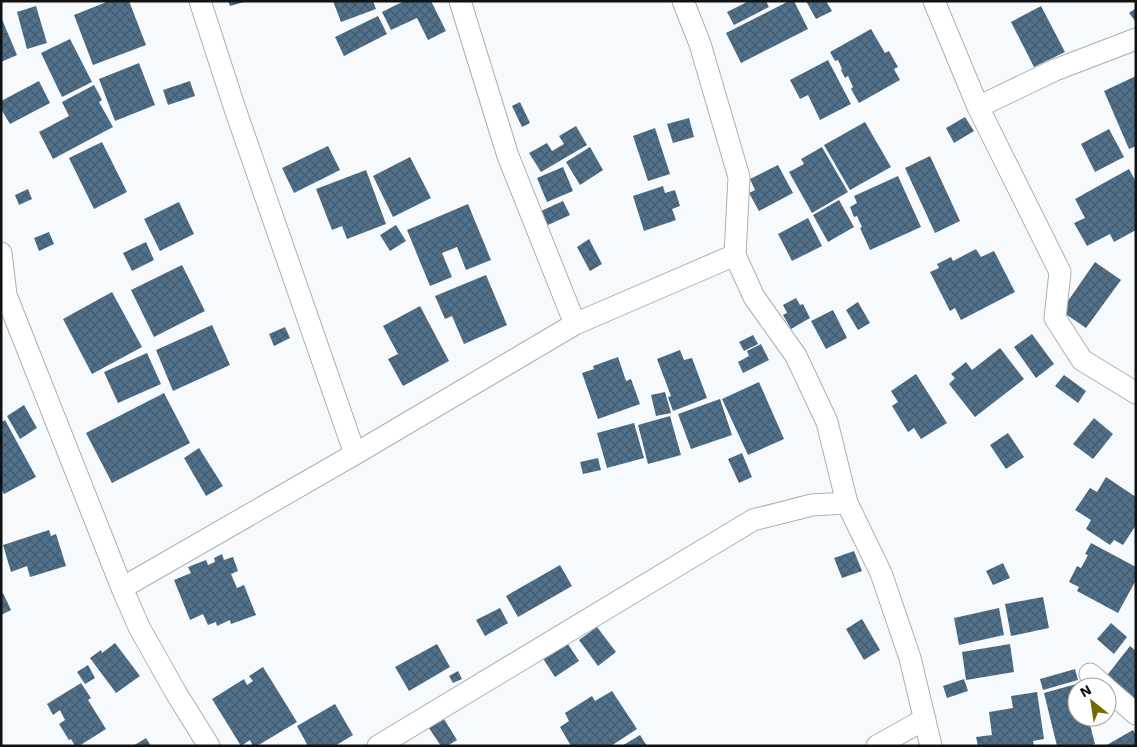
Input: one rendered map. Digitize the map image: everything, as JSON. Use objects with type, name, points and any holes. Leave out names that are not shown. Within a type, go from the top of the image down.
[{"type":"street","points":[[200,1],[235,109],[355,454]]},
{"type":"street","points":[[460,1],[508,156],[574,324]]},
{"type":"street","points":[[683,1],[700,44],[739,177],[735,255],[754,297],[796,356],[827,422],[847,503],[881,573],[910,658],[931,746]]},
{"type":"street","points":[[934,1],[978,107],[1060,272],[1055,318],[1082,360],[1136,394]]},
{"type":"street","points":[[978,107],[1055,70],[1136,38]]},
{"type":"street","points":[[1,253],[4,297],[122,588],[139,626],[176,693],[209,746]]},
{"type":"street","points":[[122,588],[355,454],[574,324],[735,255]]},
{"type":"street","points":[[378,746],[753,520],[812,505],[847,503]]},
{"type":"street","points":[[1117,698],[1136,714]]},
{"type":"street","points":[[878,746],[925,719]]},
{"type":"building","points":[[109,1],[129,1],[146,45],[93,65],[74,15]]},
{"type":"building","points":[[228,1],[243,1],[244,2],[230,6]]},
{"type":"building","points":[[333,1],[373,1],[376,9],[341,22]]},
{"type":"building","points":[[404,1],[431,1],[446,31],[428,40],[417,18],[391,30],[382,12]]},
{"type":"building","points":[[749,1],[766,1],[769,7],[734,25],[727,12]]},
{"type":"building","points":[[789,1],[794,1],[808,29],[741,63],[726,33]]},
{"type":"building","points":[[806,1],[826,1],[832,11],[816,19]]},
{"type":"building","points":[[36,6],[47,43],[27,49],[17,12]]},
{"type":"building","points":[[1041,6],[1065,52],[1034,67],[1011,22]]},
{"type":"building","points":[[1136,8],[1136,22],[1129,13]]},
{"type":"building","points":[[378,16],[387,34],[344,56],[335,37]]},
{"type":"building","points":[[1,17],[17,55],[1,62]]},
{"type":"building","points":[[871,29],[885,53],[889,51],[898,67],[894,69],[900,80],[859,103],[851,89],[853,87],[848,76],[845,78],[838,60],[835,61],[830,52]]},
{"type":"building","points":[[70,39],[92,82],[62,97],[41,53]]},
{"type":"building","points":[[828,60],[851,104],[820,120],[808,95],[800,99],[790,80]]},
{"type":"building","points":[[139,63],[155,105],[115,121],[99,79]]},
{"type":"building","points":[[1136,76],[1136,146],[1129,149],[1104,91]]},
{"type":"building","points":[[39,81],[50,103],[10,124],[1,109],[1,101]]},
{"type":"building","points":[[190,81],[195,96],[168,105],[163,90]]},
{"type":"building","points":[[94,85],[102,100],[99,102],[113,127],[53,159],[39,132],[69,116],[62,102]]},
{"type":"building","points":[[520,102],[530,123],[522,127],[512,106]]},
{"type":"building","points":[[965,117],[974,131],[954,143],[946,128]]},
{"type":"building","points":[[689,118],[694,137],[673,143],[667,124]]},
{"type":"building","points":[[865,122],[891,167],[850,190],[824,145]]},
{"type":"building","points":[[576,126],[587,145],[541,172],[529,153],[547,143],[552,151],[564,144],[559,136]]},
{"type":"building","points":[[655,128],[670,174],[648,181],[633,136]]},
{"type":"building","points":[[1109,129],[1124,157],[1095,172],[1081,144]]},
{"type":"building","points":[[102,142],[127,192],[94,209],[69,158]]},
{"type":"building","points":[[328,146],[340,170],[294,193],[282,168]]},
{"type":"building","points":[[590,147],[603,170],[580,185],[566,162]]},
{"type":"building","points":[[822,147],[848,192],[812,213],[789,172],[804,164],[801,159]]},
{"type":"building","points":[[930,156],[960,221],[935,233],[905,168]]},
{"type":"building","points":[[410,157],[431,198],[393,217],[373,176]]},
{"type":"building","points":[[778,165],[793,193],[759,211],[749,193],[755,190],[750,179]]},
{"type":"building","points":[[563,167],[573,191],[547,202],[537,178]]},
{"type":"building","points":[[1129,169],[1136,182],[1136,230],[1114,242],[1110,234],[1087,246],[1074,223],[1085,218],[1075,199]]},
{"type":"building","points":[[366,170],[386,224],[347,239],[342,226],[332,230],[316,189]]},
{"type":"building","points":[[898,176],[921,227],[870,250],[857,216],[854,217],[850,207],[857,203],[854,196]]},
{"type":"building","points":[[663,186],[665,193],[675,190],[680,206],[672,209],[676,220],[644,231],[633,196]]},
{"type":"building","points":[[28,189],[32,199],[19,205],[15,195]]},
{"type":"building","points":[[839,200],[854,227],[828,242],[813,215]]},
{"type":"building","points":[[563,201],[570,215],[548,225],[541,211]]},
{"type":"building","points":[[179,202],[194,234],[160,251],[144,219]]},
{"type":"building","points":[[468,204],[491,260],[466,270],[457,247],[442,253],[452,277],[430,286],[407,230]]},
{"type":"building","points":[[808,218],[822,246],[792,261],[778,234]]},
{"type":"building","points":[[396,225],[406,241],[390,251],[380,235]]},
{"type":"building","points":[[49,232],[54,244],[39,251],[34,238]]},
{"type":"building","points":[[589,239],[602,264],[590,271],[577,247]]},
{"type":"building","points":[[146,242],[154,260],[132,271],[123,253]]},
{"type":"building","points":[[976,249],[981,257],[994,251],[1015,292],[961,320],[955,308],[950,311],[930,272],[939,268],[937,264],[951,257],[953,261]]},
{"type":"building","points":[[1095,262],[1121,280],[1086,328],[1061,311]]},
{"type":"building","points":[[182,265],[205,311],[154,337],[131,290]]},
{"type":"building","points":[[486,275],[507,325],[464,344],[452,316],[445,319],[435,296]]},
{"type":"building","points":[[112,292],[142,347],[92,374],[63,319]]},
{"type":"building","points":[[796,298],[800,305],[803,304],[810,318],[791,329],[783,315],[787,313],[783,305]]},
{"type":"building","points":[[858,302],[870,323],[858,330],[846,310]]},
{"type":"building","points":[[420,306],[449,361],[403,386],[388,359],[398,354],[383,326]]},
{"type":"building","points":[[833,310],[847,338],[826,349],[811,321]]},
{"type":"building","points":[[212,325],[230,365],[173,391],[156,350]]},
{"type":"building","points":[[285,327],[290,338],[274,346],[269,334]]},
{"type":"building","points":[[1032,334],[1054,364],[1036,378],[1014,347]]},
{"type":"building","points":[[753,335],[758,344],[744,351],[739,342]]},
{"type":"building","points":[[761,344],[769,360],[743,373],[738,362],[749,356],[747,351]]},
{"type":"building","points":[[1000,348],[1024,379],[975,417],[949,384],[955,378],[951,374],[966,362],[972,370]]},
{"type":"building","points":[[680,350],[684,360],[692,358],[707,398],[673,411],[668,397],[671,396],[657,359]]},
{"type":"building","points":[[147,353],[161,384],[118,403],[104,372]]},
{"type":"building","points":[[618,357],[626,381],[631,379],[640,404],[598,419],[582,373],[594,369],[593,366]]},
{"type":"building","points":[[916,374],[947,423],[921,439],[914,428],[908,432],[892,406],[898,402],[891,391]]},
{"type":"building","points":[[1064,375],[1086,391],[1078,403],[1055,386]]},
{"type":"building","points":[[759,382],[784,439],[748,455],[722,399]]},
{"type":"building","points":[[665,392],[671,413],[656,416],[651,395]]},
{"type":"building","points":[[164,393],[190,443],[112,483],[86,433]]},
{"type":"building","points":[[720,399],[732,435],[691,449],[678,414]]},
{"type":"building","points":[[24,405],[37,428],[20,439],[7,416]]},
{"type":"building","points":[[670,416],[681,455],[648,464],[638,425]]},
{"type":"building","points":[[1094,418],[1113,434],[1093,459],[1073,444]]},
{"type":"building","points":[[5,420],[36,477],[4,494],[1,489],[1,422]]},
{"type":"building","points":[[634,423],[644,458],[607,468],[597,433]]},
{"type":"building","points":[[1008,433],[1024,457],[1006,469],[990,445]]},
{"type":"building","points":[[199,448],[223,486],[206,496],[184,458]]},
{"type":"building","points":[[742,453],[752,477],[739,483],[728,459]]},
{"type":"building","points":[[598,458],[601,470],[583,474],[580,462]]},
{"type":"building","points":[[1106,477],[1136,497],[1136,525],[1123,545],[1114,540],[1110,545],[1086,529],[1091,520],[1075,510],[1090,488],[1097,492]]},
{"type":"building","points":[[49,530],[51,536],[56,534],[66,566],[30,577],[27,566],[11,572],[3,545]]},
{"type":"building","points":[[1091,543],[1136,567],[1136,580],[1118,613],[1077,591],[1079,587],[1069,582],[1077,566],[1081,568],[1088,555],[1085,554]]},
{"type":"building","points":[[854,551],[862,571],[842,578],[834,558]]},
{"type":"building","points":[[222,554],[224,560],[233,557],[238,571],[231,574],[237,588],[244,585],[256,615],[231,624],[230,620],[217,626],[216,622],[208,625],[203,614],[190,620],[174,580],[191,573],[188,567],[206,560],[208,565],[215,562],[214,558]]},
{"type":"building","points":[[1003,563],[1010,578],[993,585],[986,571]]},
{"type":"building","points":[[560,565],[572,586],[518,617],[506,596]]},
{"type":"building","points":[[3,593],[11,610],[1,615],[1,594]]},
{"type":"building","points":[[1043,597],[1049,628],[1011,636],[1005,604]]},
{"type":"building","points":[[500,608],[508,623],[485,636],[476,620]]},
{"type":"building","points":[[999,608],[1004,635],[959,645],[954,618]]},
{"type":"building","points":[[862,619],[880,650],[864,660],[846,629]]},
{"type":"building","points":[[1111,623],[1127,637],[1114,654],[1097,639]]},
{"type":"building","points":[[597,627],[616,652],[598,666],[579,640]]},
{"type":"building","points":[[564,638],[579,661],[555,677],[540,654]]},
{"type":"building","points":[[115,643],[140,676],[116,693],[90,658],[101,650],[102,653]]},
{"type":"building","points":[[437,644],[450,667],[409,691],[395,667]]},
{"type":"building","points":[[1010,644],[1014,672],[966,680],[962,652]]},
{"type":"building","points":[[1130,646],[1136,651],[1136,703],[1117,688],[1117,677],[1106,677]]},
{"type":"building","points":[[88,665],[95,678],[85,684],[77,672]]},
{"type":"building","points":[[263,667],[297,722],[257,746],[253,746],[250,740],[241,746],[212,699],[244,679],[247,685],[253,681],[249,676]]},
{"type":"building","points":[[1075,669],[1077,677],[1067,677],[1067,683],[1043,690],[1040,679]]},
{"type":"building","points":[[458,671],[462,679],[453,683],[449,676]]},
{"type":"building","points":[[964,679],[968,691],[947,698],[943,686]]},
{"type":"building","points":[[81,683],[91,698],[88,700],[106,729],[79,746],[75,746],[59,724],[65,720],[60,710],[53,715],[47,704]]},
{"type":"building","points":[[1067,687],[1067,727],[1091,727],[1095,744],[1090,746],[1057,746],[1044,693]]},
{"type":"building","points":[[612,691],[637,729],[611,746],[571,746],[560,727],[569,721],[565,713],[592,696],[595,701]]},
{"type":"building","points":[[1037,692],[1044,739],[1033,741],[1034,746],[978,746],[976,737],[992,735],[989,712],[1013,708],[1011,696]]},
{"type":"building","points":[[335,704],[353,735],[335,746],[308,746],[297,726]]},
{"type":"building","points":[[444,719],[457,740],[447,746],[441,746],[429,728]]},
{"type":"building","points":[[1133,730],[1136,735],[1136,746],[1105,746]]},
{"type":"building","points":[[640,735],[647,746],[622,746]]},
{"type":"building","points":[[146,738],[151,746],[133,746]]}]
